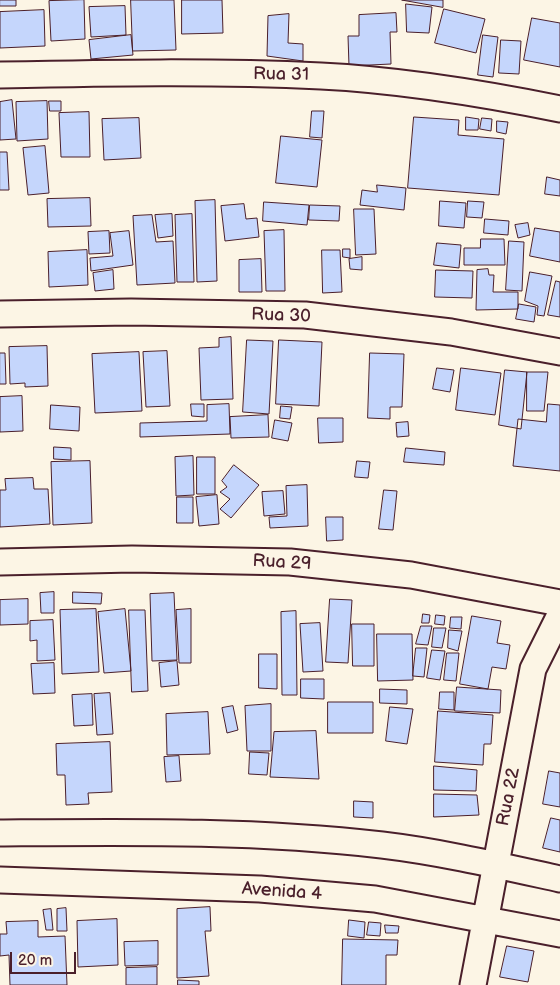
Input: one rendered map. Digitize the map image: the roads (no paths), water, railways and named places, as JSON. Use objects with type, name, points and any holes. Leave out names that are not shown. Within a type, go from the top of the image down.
[{"type":"street","name":"Rua 31","points":[[0,75],[132,72],[321,76],[404,83],[490,94],[560,109]]},
{"type":"street","name":"Rua 30","points":[[0,314],[131,312],[305,316],[450,332],[560,352]]},
{"type":"street","name":"Rua 29","points":[[0,562],[132,559],[290,562],[411,575],[560,603]]},
{"type":"street","name":"Rua 22","points":[[474,985],[533,669],[560,615]]},
{"type":"street","points":[[0,833],[144,832],[263,835],[383,845],[496,865],[560,879]]},
{"type":"street","name":"Avenida 4","points":[[0,880],[260,889],[375,899],[486,918],[560,934]]}]
